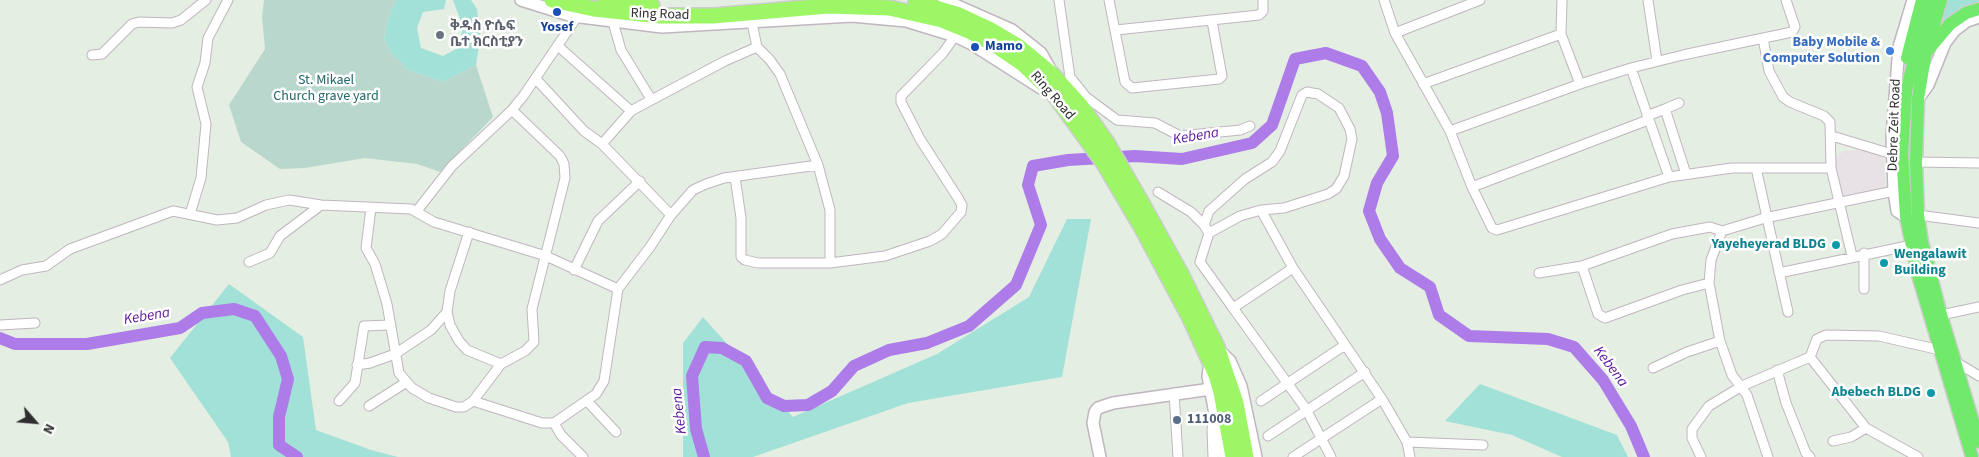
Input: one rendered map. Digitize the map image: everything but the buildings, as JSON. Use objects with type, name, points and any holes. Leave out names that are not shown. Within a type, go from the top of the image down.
[{"type":"highway","name":"Ring Road","points":[[552,0],[594,9],[668,16],[723,15],[828,6],[889,8],[912,11],[969,31],[998,47],[1023,64],[1053,93],[1075,110]]},
{"type":"highway","name":"Ring Road","points":[[605,0],[650,6],[679,7],[783,0]]},
{"type":"highway","name":"Ring Road","points":[[905,0],[937,8],[989,29],[1018,46],[1053,74],[1075,110],[1114,154],[1176,276],[1217,347],[1236,403],[1246,457]]},
{"type":"highway","name":"Ring Road","points":[[1176,276],[1222,392],[1234,457]]},
{"type":"main road","points":[[1922,0],[1906,63],[1902,153],[1912,216],[1922,242],[1941,316],[1979,442]]},
{"type":"main road","points":[[1906,90],[1931,0]]},
{"type":"main road","points":[[1941,0],[1926,52],[1918,99],[1912,244],[1971,457]]},
{"type":"main road","points":[[1926,52],[1950,24],[1966,13],[1979,9]]},
{"type":"street","points":[[92,55],[102,54],[132,24],[182,20],[206,0]]},
{"type":"street","points":[[190,214],[201,178],[206,124],[197,87],[205,64],[208,38],[228,0]]},
{"type":"street","points":[[521,0],[577,16],[662,27],[752,24],[852,16],[906,21],[955,36],[1010,66],[1038,87],[1053,93]]},
{"type":"street","points":[[1059,0],[1070,77],[1086,97],[1118,120],[1155,123],[1180,136],[1240,130],[1250,126]]},
{"type":"street","points":[[1109,0],[1125,82],[1128,86],[1138,88],[1219,79],[1222,76],[1212,21]]},
{"type":"street","points":[[1116,30],[1259,15],[1263,11],[1263,0]]},
{"type":"street","points":[[1384,0],[1395,34],[1450,131],[1472,187],[1492,228],[1497,230],[1669,177],[1732,168],[1831,168]]},
{"type":"street","points":[[1395,34],[1480,0]]},
{"type":"street","points":[[1562,0],[1561,34],[1580,84]]},
{"type":"street","points":[[1648,0],[1657,62]]},
{"type":"street","points":[[1450,131],[1580,84],[1631,68],[1794,30],[1786,0]]},
{"type":"street","name":"Debre Zeit Road","points":[[1912,216],[1897,211],[1892,154],[1899,47],[1913,0]]},
{"type":"street","points":[[952,1],[1012,30],[1031,43],[1047,61],[1053,74]]},
{"type":"street","points":[[416,212],[452,166],[512,110],[536,79],[577,16]]},
{"type":"street","points":[[1918,99],[1928,85],[1944,44],[1954,30],[1967,21],[1979,17]]},
{"type":"street","points":[[614,22],[621,50],[651,99]]},
{"type":"street","points":[[752,24],[757,47],[780,74],[818,165],[830,210],[830,263]]},
{"type":"street","points":[[1424,84],[1561,34]]},
{"type":"street","points":[[735,177],[741,218],[741,257],[745,260],[758,263],[830,263],[885,256],[930,242],[942,234],[962,212],[962,205],[920,139],[901,102],[905,92],[943,53],[955,36]]},
{"type":"street","points":[[1763,38],[1769,71],[1783,97],[1790,102],[1824,116],[1830,122],[1832,136],[1831,168],[1852,256]]},
{"type":"street","points":[[558,46],[632,111]]},
{"type":"street","points":[[602,144],[632,111],[651,99],[757,47]]},
{"type":"street","points":[[1631,68],[1669,177]]},
{"type":"street","points":[[536,79],[584,131],[602,144],[640,180],[670,215]]},
{"type":"street","points":[[1207,229],[1240,216],[1262,210],[1284,208],[1310,201],[1328,194],[1341,183],[1352,139],[1350,129],[1339,108],[1318,94],[1307,92],[1302,95],[1280,151],[1272,162],[1245,179],[1209,211],[1200,262],[1306,409],[1323,437],[1331,457]]},
{"type":"street","points":[[1472,187],[1648,118],[1679,102]]},
{"type":"street","points":[[1665,109],[1686,174]]},
{"type":"street","points":[[371,208],[366,248],[375,264],[391,325],[396,366],[405,383],[429,398],[450,406],[460,407],[473,401],[501,364],[525,351],[534,342],[532,310],[562,198],[565,178],[564,164],[560,156],[512,110]]},
{"type":"street","points":[[1832,136],[1892,154]]},
{"type":"street","points":[[1916,162],[1979,163]]},
{"type":"street","points":[[473,401],[542,423],[554,423],[601,388],[604,381],[618,289],[650,247],[670,215],[694,190],[724,178],[818,165]]},
{"type":"street","points":[[1756,168],[1765,218],[1788,312]]},
{"type":"street","points":[[574,270],[598,221],[640,180]]},
{"type":"street","points":[[1539,273],[1582,266],[1672,234],[1710,227],[1722,231],[1765,218],[1894,191]]},
{"type":"street","points":[[1158,192],[1191,212],[1207,229]]},
{"type":"street","points":[[0,280],[22,270],[46,266],[70,249],[173,211],[217,220],[237,218],[279,200],[289,200],[321,205],[404,208],[434,222],[546,256],[618,289]]},
{"type":"street","points":[[249,262],[270,253],[280,236],[321,205]]},
{"type":"street","points":[[1262,210],[1293,268],[1382,399],[1407,442],[1410,457]]},
{"type":"street","points":[[1912,216],[1979,223]]},
{"type":"street","points":[[1722,231],[1715,245],[1711,260],[1709,283],[1720,341],[1732,375],[1747,395],[1768,457]]},
{"type":"street","points":[[469,232],[450,290],[447,312],[450,325],[459,341],[467,350],[501,364]]},
{"type":"street","points":[[1779,273],[1912,244]]},
{"type":"street","points":[[1864,253],[1866,270],[1864,289]]},
{"type":"street","points":[[1582,266],[1598,314],[1605,318],[1682,290],[1709,283]]},
{"type":"street","points":[[1233,308],[1293,268]]},
{"type":"street","points":[[1941,316],[1979,307]]},
{"type":"street","points":[[357,365],[396,354],[431,330],[447,312]]},
{"type":"street","points":[[0,325],[35,323]]},
{"type":"street","points":[[339,401],[355,383],[364,326],[391,325]]},
{"type":"street","points":[[1702,457],[1692,438],[1692,429],[1709,406],[1742,386],[1810,357],[1817,339],[1826,335],[1879,336],[1940,350]]},
{"type":"street","points":[[1653,368],[1720,341]]},
{"type":"street","points":[[1261,401],[1345,344]]},
{"type":"street","points":[[1217,347],[1230,361],[1238,378],[1248,412],[1256,457]]},
{"type":"street","points":[[1810,357],[1866,428],[1918,457]]},
{"type":"street","points":[[1210,362],[1208,376],[1211,389],[1216,416],[1223,457],[1213,457],[1212,429],[1216,416]]},
{"type":"street","points":[[1956,362],[1979,376]]},
{"type":"street","points":[[1777,370],[1786,403],[1807,456]]},
{"type":"street","points":[[1268,436],[1306,409],[1365,372]]},
{"type":"street","points":[[369,406],[405,383]]},
{"type":"street","points":[[1100,457],[1094,423],[1094,412],[1098,408],[1113,403],[1211,389]]},
{"type":"street","points":[[1174,393],[1178,457]]},
{"type":"street","points":[[1293,457],[1382,399]]},
{"type":"street","points":[[586,401],[616,432]]},
{"type":"street","points":[[554,423],[561,435],[583,457]]},
{"type":"street","points":[[1833,441],[1851,437],[1866,428]]},
{"type":"street","points":[[1407,442],[1483,445]]},
{"type":"shaded area","points":[[396,0],[446,0],[444,9],[423,12],[417,28],[421,48],[443,56],[458,48],[463,27],[453,0],[471,0],[477,9],[480,38],[476,65],[443,82],[408,70],[391,52],[384,39],[387,22]]},
{"type":"shaded area","points":[[1944,0],[1979,0],[1979,2],[1961,7],[1933,32]]},
{"type":"shaded area","points":[[1863,150],[1884,156],[1885,189],[1844,198],[1840,195],[1835,158],[1844,151]]},
{"type":"shaded area","points":[[1067,219],[1091,219],[1062,377],[908,403],[753,457],[683,457],[683,343],[703,317],[793,417],[937,354],[1029,297]]},
{"type":"shaded area","points":[[229,284],[303,337],[316,430],[371,450],[398,457],[231,457],[228,442],[170,358]]},
{"type":"shaded area","points":[[1480,384],[1617,435],[1628,457],[1562,457],[1512,435],[1445,421]]},
{"type":"green space","name":"St. Mikael Church grave yard","points":[[264,0],[396,0],[387,22],[384,39],[391,52],[408,70],[443,82],[476,65],[493,117],[440,172],[417,164],[365,158],[305,168],[280,169],[241,142],[229,105],[265,49],[262,17]]},
{"type":"waterway","name":"Kebena","points":[[704,457],[696,429],[692,376],[705,347],[722,348],[746,361],[767,398],[784,406],[808,405],[832,391],[854,366],[889,350],[927,343],[969,326],[1016,285],[1041,225],[1028,185],[1033,166],[1068,160],[1135,156],[1182,159],[1252,143],[1272,125],[1295,59],[1326,53],[1362,66],[1380,92],[1387,113],[1393,156],[1377,183],[1369,211],[1380,239],[1400,268],[1430,287],[1439,315],[1469,336],[1548,339],[1574,347],[1603,380],[1631,426],[1644,457]]},
{"type":"waterway","name":"Kebena","points":[[0,338],[15,344],[87,344],[180,328],[202,313],[234,309],[255,316],[281,356],[288,379],[279,417],[279,445],[297,457]]},
{"type":"place","name":"Yosef","points":[[557,12]]},
{"type":"place","name":"ቅዱስ ዮሴፍ ቤተ ክርስቲያን","points":[[440,35]]},
{"type":"place","name":"Mamo","points":[[975,47]]},
{"type":"place","name":"Baby Mobile & Computer Solution","points":[[1890,51]]},
{"type":"place","name":"Yayeheyerad BLDG","points":[[1836,245]]},
{"type":"place","name":"Wengalawit Building","points":[[1884,263]]},
{"type":"place","name":"Abebech BLDG","points":[[1931,393]]},
{"type":"place","name":"111008","points":[[1177,420]]}]
